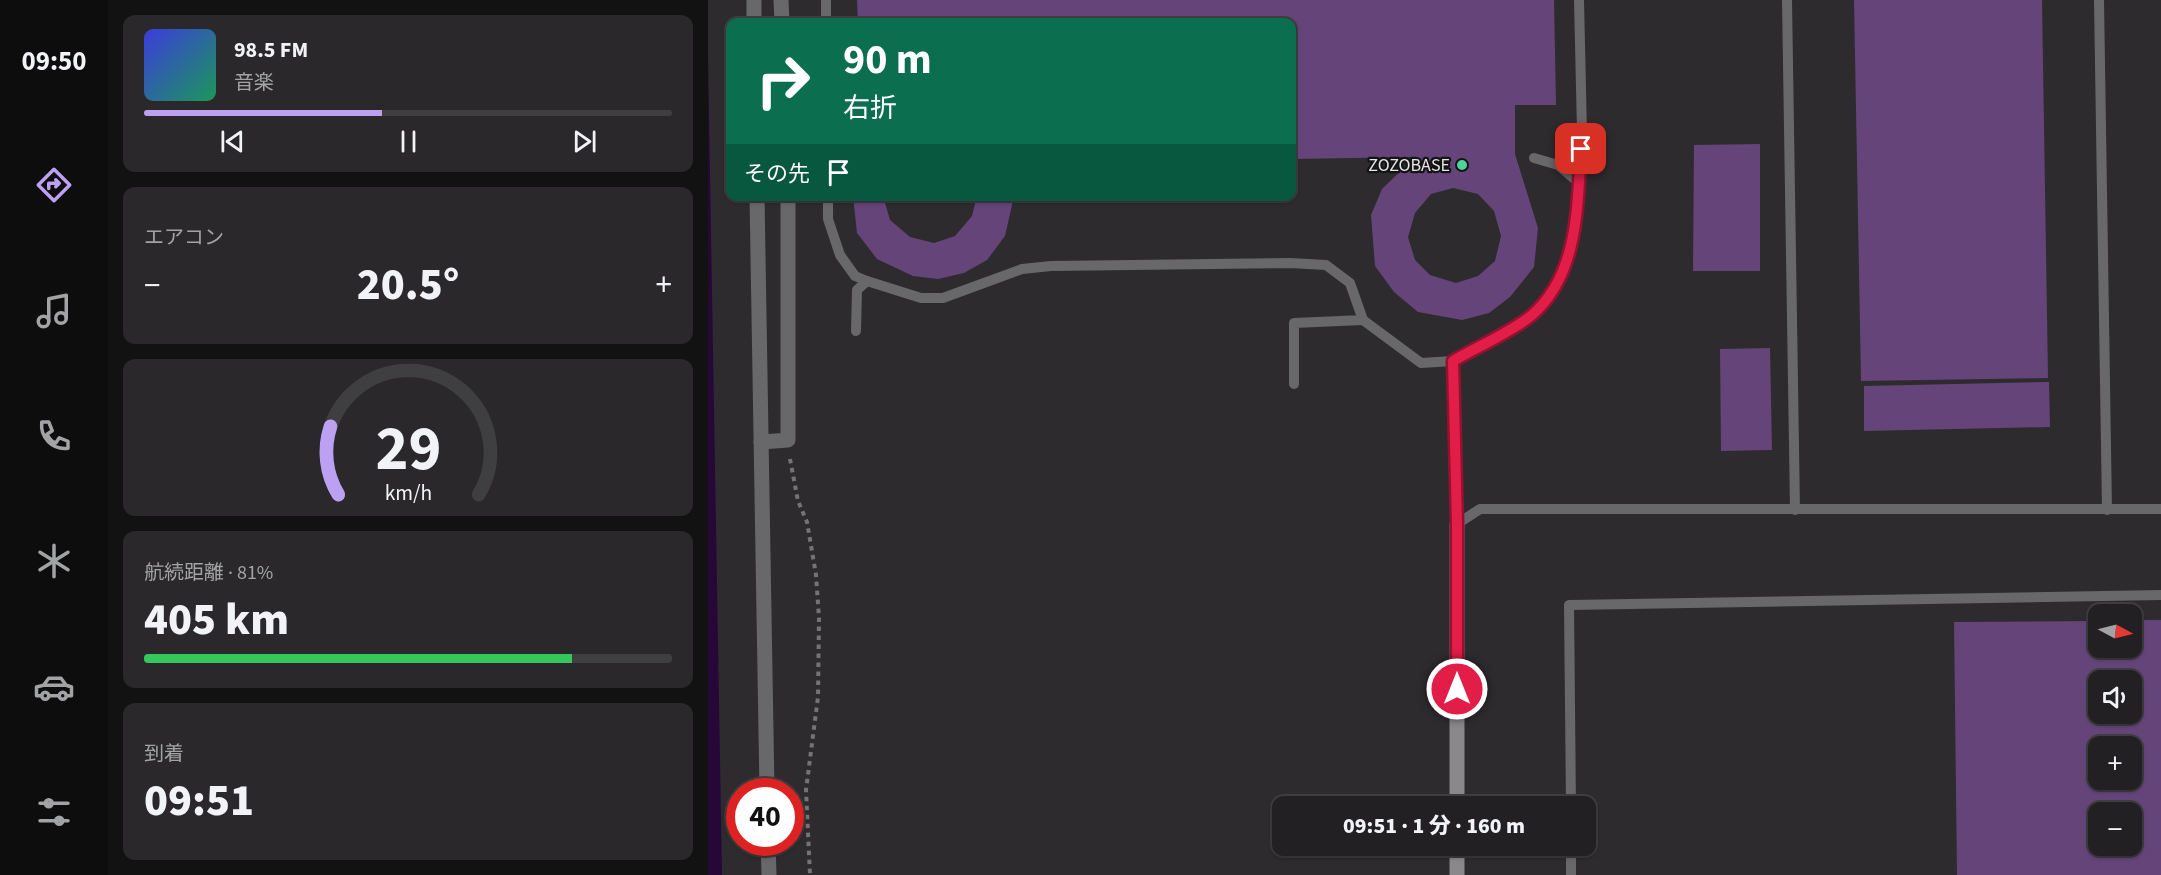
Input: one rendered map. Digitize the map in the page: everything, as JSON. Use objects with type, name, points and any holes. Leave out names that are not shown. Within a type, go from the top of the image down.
[{"type":"street","points":[[753,0],[754,18]]},
{"type":"street","points":[[781,0],[782,18]]},
{"type":"street","points":[[757,201],[767,778]]},
{"type":"street","points":[[761,442],[788,440],[788,201]]},
{"type":"street","points":[[1457,524],[1457,796]]},
{"type":"street","points":[[768,856],[769,875]]},
{"type":"street","points":[[1457,856],[1457,875]]},
{"type":"lane","points":[[826,0],[826,18]]},
{"type":"lane","points":[[828,201],[828,219],[840,255],[855,276],[921,298],[943,298],[1022,269],[1031,268],[1290,263],[1326,265],[1350,283],[1363,320],[1421,363],[1453,361],[1532,315],[1559,283],[1575,234],[1579,183],[1582,132],[1579,0]]},
{"type":"lane","points":[[1787,0],[1795,510]]},
{"type":"lane","points":[[2099,0],[2107,510]]},
{"type":"lane","points":[[1534,158],[1558,165],[1579,183]]},
{"type":"lane","points":[[856,331],[857,290],[867,281]]},
{"type":"lane","points":[[1294,384],[1294,323],[1363,320]]},
{"type":"lane","points":[[1453,361],[1457,524]]},
{"type":"lane","points":[[1457,524],[1480,509],[2161,509]]},
{"type":"lane","points":[[1570,796],[1569,605],[2161,595]]},
{"type":"lane","points":[[1571,856],[1571,875]]},
{"type":"path","points":[[788,440],[798,501],[807,522],[816,575],[819,618],[818,697],[806,790],[810,875]]},
{"type":"shaded area","points":[[708,58],[721,820],[722,875],[708,875]]},
{"type":"building","name":"ZOZOBASE","points":[[857,0],[1554,0],[1556,105],[1515,105],[1515,154],[1538,228],[1534,267],[1510,297],[1489,313],[1462,320],[1418,312],[1394,292],[1375,266],[1371,215],[1382,189],[1415,157],[1296,159],[1296,18],[858,18]],"holes":[[[1453,188],[1478,194],[1494,211],[1501,236],[1495,261],[1478,276],[1456,283],[1430,275],[1415,260],[1408,237],[1415,213],[1431,194]]]},
{"type":"building","points":[[1854,0],[2042,0],[2048,378],[1861,381]]},
{"type":"building","points":[[1760,144],[1760,271],[1693,271],[1694,145]]},
{"type":"building","points":[[854,201],[884,201],[890,220],[910,237],[934,243],[955,236],[972,216],[976,201],[1013,201],[1005,236],[987,260],[964,273],[938,279],[913,276],[877,259],[857,233]]},
{"type":"building","points":[[1770,348],[1772,450],[1721,451],[1720,349]]},
{"type":"building","points":[[2049,382],[2050,427],[1864,431],[1864,386]]},
{"type":"building","points":[[2142,620],[2161,620],[2161,875],[1957,875],[1954,622],[2088,621],[2088,658],[2142,658]]},
{"type":"place","name":"ZOZOBASE","points":[[1462,165]]},
{"type":"route","points":[[1457,689],[1457,524],[1453,361],[1532,315],[1559,283],[1575,234],[1581,149]]}]
